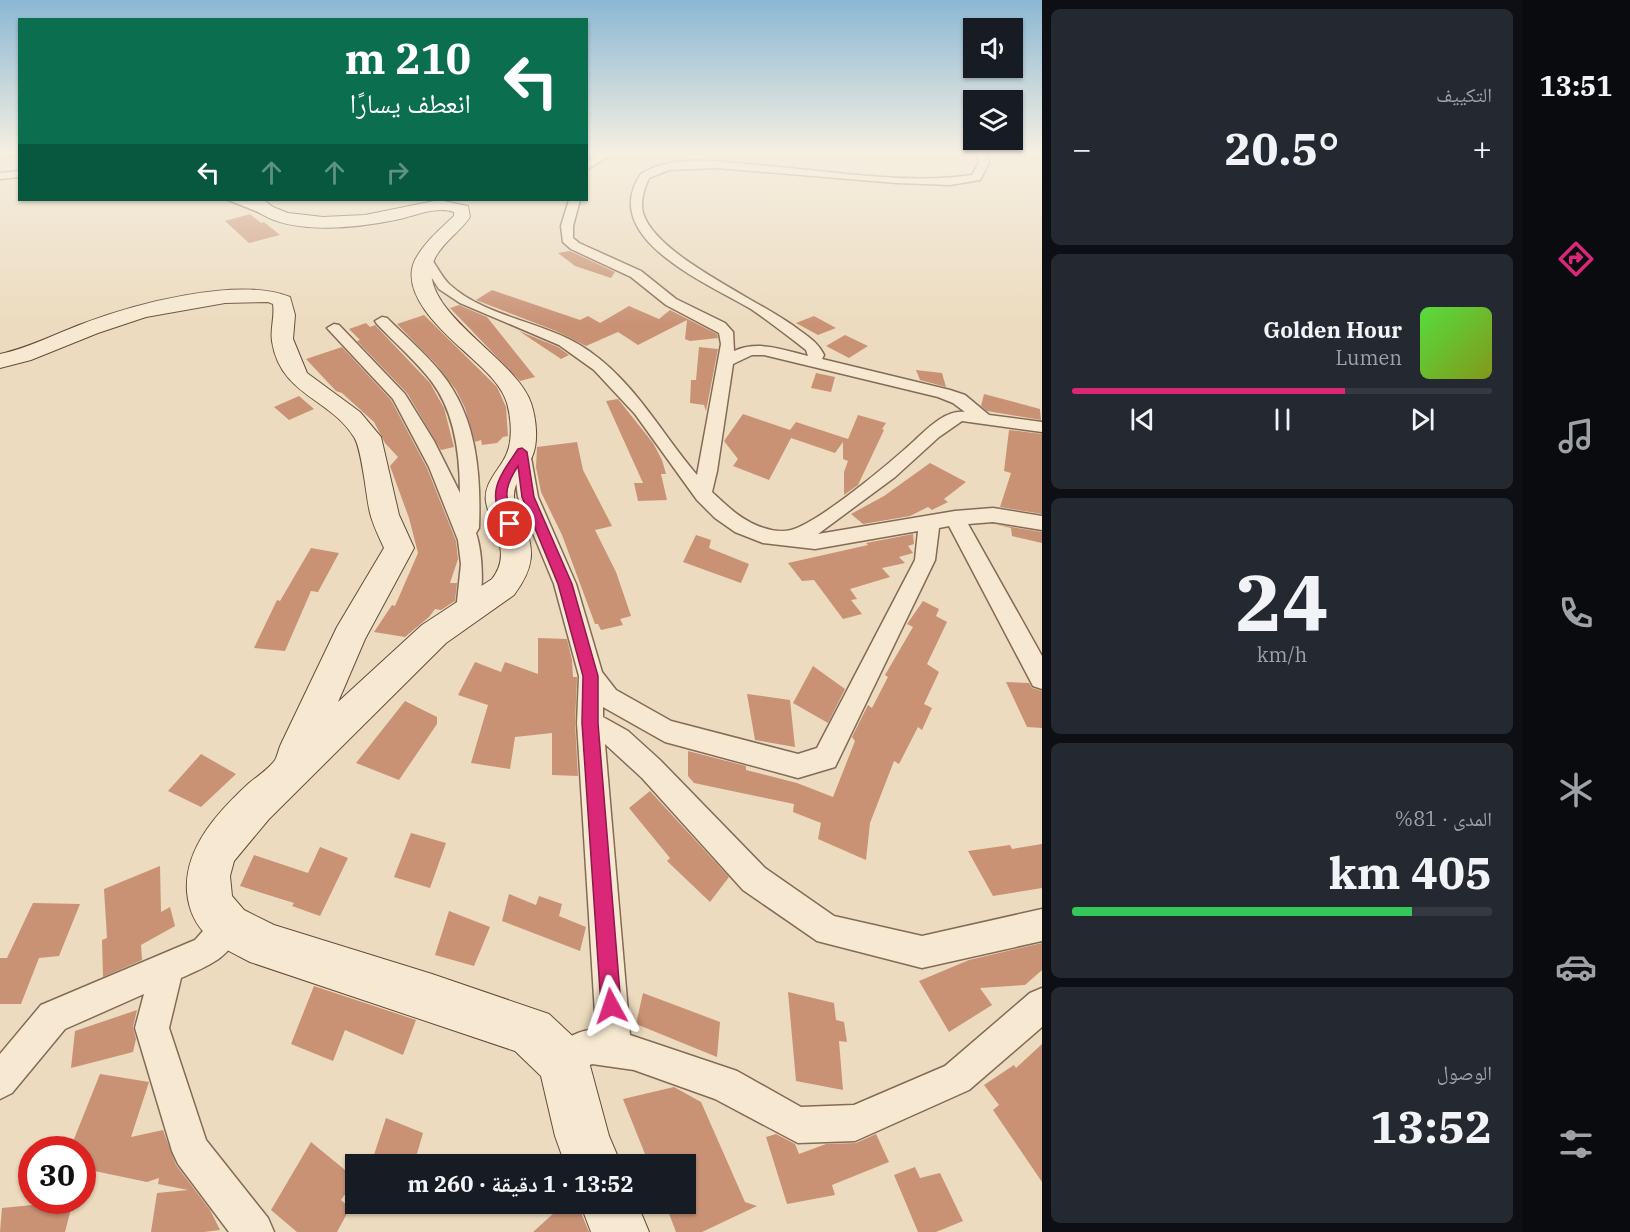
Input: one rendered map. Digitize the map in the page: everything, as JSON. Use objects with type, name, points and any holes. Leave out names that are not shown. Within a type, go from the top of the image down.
[{"type":"main road","points":[[272,209],[314,222],[383,217],[418,209]]},
{"type":"main road","points":[[461,209],[462,217],[442,236],[426,260],[422,273],[424,287],[432,304],[445,322],[495,367],[518,398],[521,410],[522,452],[503,480],[500,501],[516,543],[518,562],[512,577],[503,587],[434,634],[397,666],[255,805],[217,849],[208,876],[211,906],[228,926],[266,946],[531,1032],[562,1062],[589,1154]]},
{"type":"main road","points":[[0,361],[18,358],[92,327],[145,310],[245,295],[271,295],[283,301],[285,315],[282,339],[287,356],[298,376],[351,417],[368,437],[386,515],[399,548],[349,637],[286,777]]},
{"type":"main road","points":[[613,1214],[620,1232]]},
{"type":"street","points":[[571,209],[567,226],[567,239],[575,246],[636,274],[671,302],[720,326],[726,332],[728,344],[726,361],[708,471],[702,492]]},
{"type":"street","points":[[638,209],[645,232],[672,256],[711,282],[757,307],[813,348],[816,355],[814,361]]},
{"type":"street","points":[[426,260],[438,281],[465,301],[543,333],[582,352],[599,366],[645,415],[688,478],[736,522],[756,533],[815,542],[956,518],[993,515],[1042,523]]},
{"type":"street","points":[[382,321],[442,385],[463,430],[470,515],[468,545]]},
{"type":"street","points":[[334,328],[350,347],[390,384],[410,415],[453,500],[471,556],[467,611]]},
{"type":"street","points":[[726,361],[749,350],[764,350],[814,361],[944,393],[958,399],[983,418]]},
{"type":"street","points":[[784,538],[812,530],[896,467],[947,422],[959,416],[1042,427]]},
{"type":"street","points":[[522,452],[528,497],[565,584],[591,676],[590,723],[614,1050]]},
{"type":"street","points":[[956,518],[1042,678]]},
{"type":"street","points":[[591,676],[608,697],[665,731],[798,766],[826,758],[925,560],[929,523]]},
{"type":"street","points":[[590,723],[619,739],[651,769],[754,879],[828,930],[921,952],[1042,925]]},
{"type":"street","points":[[0,1081],[53,1017],[206,951],[228,926]]},
{"type":"street","points":[[167,969],[152,1028],[190,1151],[254,1232]]},
{"type":"street","points":[[562,1062],[589,1046],[634,1053],[724,1084],[798,1125],[855,1123],[957,1078],[1042,1005]]},
{"type":"building","points":[[250,214],[280,235],[249,243],[225,221]]},
{"type":"building","points":[[569,251],[615,272],[611,278],[575,266],[558,253]]},
{"type":"building","points":[[492,290],[580,320],[588,316],[600,323],[629,306],[659,319],[670,310],[717,334],[718,338],[690,341],[685,339],[687,320],[638,345],[618,332],[586,346],[556,331],[476,300]]},
{"type":"building","points":[[459,305],[487,317],[535,377],[520,381],[450,308]]},
{"type":"building","points":[[424,315],[497,387],[506,407],[508,436],[503,437],[497,443],[482,445],[481,440],[475,442],[465,408],[456,390],[437,365],[397,324]]},
{"type":"building","points":[[814,316],[836,328],[818,335],[796,323]]},
{"type":"building","points":[[366,323],[370,327],[375,325],[430,383],[444,408],[454,447],[441,450],[407,393],[357,341],[360,340],[349,329]]},
{"type":"building","points":[[519,331],[558,347],[569,355],[561,359]]},
{"type":"building","points":[[845,335],[868,346],[849,358],[826,346]]},
{"type":"building","points":[[342,347],[391,400],[427,468],[456,541],[458,559],[450,583],[457,583],[455,601],[441,610],[435,609],[405,637],[374,632],[392,605],[395,606],[418,553],[409,518],[390,466],[398,457],[385,443],[374,422],[342,393],[336,391],[306,359]]},
{"type":"building","points":[[699,347],[718,349],[706,411],[704,405],[690,403],[691,380],[696,380]]},
{"type":"building","points":[[916,370],[942,373],[946,387],[920,380]]},
{"type":"building","points":[[816,373],[835,377],[831,392],[811,388]]},
{"type":"building","points":[[984,394],[1040,409],[1041,420],[987,411],[981,406]]},
{"type":"building","points":[[299,396],[314,409],[289,420],[274,407]]},
{"type":"building","points":[[618,399],[653,443],[662,460],[666,474],[661,474],[667,500],[638,501],[634,483],[643,483],[606,401]]},
{"type":"building","points":[[743,414],[790,430],[796,422],[848,439],[858,415],[886,423],[858,485],[844,495],[844,472],[848,461],[843,459],[843,442],[835,453],[791,438],[769,480],[733,466],[738,459],[724,441]]},
{"type":"building","points":[[1009,430],[1042,434],[1042,514],[1000,507],[1011,473],[1004,471]]},
{"type":"building","points":[[577,442],[583,470],[612,526],[595,530],[616,572],[631,616],[620,619],[623,625],[601,630],[598,624],[595,624],[562,535],[541,492],[536,467],[537,447]]},
{"type":"building","points":[[930,463],[966,482],[944,499],[948,502],[932,510],[928,507],[910,516],[863,524],[851,514],[884,496]]},
{"type":"building","points":[[994,524],[1042,532],[1042,543],[1012,536],[1011,528]]},
{"type":"building","points":[[913,534],[914,544],[908,546],[913,553],[899,557],[905,563],[882,568],[890,577],[850,589],[857,599],[851,600],[862,614],[843,619],[814,580],[802,581],[788,563],[868,545],[866,543]]},
{"type":"building","points":[[696,535],[711,540],[709,548],[749,564],[741,583],[683,562]]},
{"type":"building","points":[[311,548],[339,553],[318,592],[311,591],[285,651],[254,648],[277,600],[280,601]]},
{"type":"building","points":[[923,601],[939,609],[936,616],[947,622],[927,664],[939,672],[924,704],[932,708],[922,730],[918,727],[899,764],[894,761],[870,823],[866,860],[818,839],[821,823],[793,812],[794,804],[694,783],[688,776],[688,751],[746,766],[746,770],[797,783],[833,797],[855,741],[852,737],[868,705],[872,708],[888,677],[885,675],[913,627],[907,624]]},
{"type":"building","points":[[538,638],[567,639],[573,677],[577,677],[575,723],[578,776],[552,775],[552,733],[515,737],[510,769],[471,763],[488,705],[458,695],[475,662],[501,672],[505,662],[538,674]]},
{"type":"building","points":[[813,666],[845,689],[828,723],[793,703]]},
{"type":"building","points":[[1006,682],[1029,683],[1032,688],[1042,691],[1042,728],[1027,727]]},
{"type":"building","points":[[747,694],[790,700],[795,747],[755,740]]},
{"type":"building","points":[[405,701],[437,717],[437,724],[399,780],[356,763]]},
{"type":"building","points":[[201,754],[236,774],[201,807],[168,791]]},
{"type":"building","points":[[650,791],[729,877],[710,902],[667,861],[670,858],[629,808]]},
{"type":"building","points":[[411,833],[446,843],[430,888],[394,877]]},
{"type":"building","points":[[1042,844],[1042,888],[993,896],[968,851],[1010,845],[1012,849]]},
{"type":"building","points":[[320,847],[348,858],[320,916],[292,906],[294,903],[240,886],[254,855],[308,873]]},
{"type":"building","points":[[160,866],[161,912],[170,907],[175,926],[141,945],[142,960],[103,977],[102,940],[107,938],[104,889]]},
{"type":"building","points":[[509,894],[536,905],[539,896],[562,904],[559,916],[586,927],[580,951],[502,921]]},
{"type":"building","points":[[33,903],[80,904],[59,956],[39,958],[21,1004],[0,1004],[0,958],[7,958]]},
{"type":"building","points":[[449,911],[490,927],[474,966],[435,955]]},
{"type":"building","points":[[1042,943],[1042,970],[1025,985],[980,988],[992,1005],[949,1032],[919,981],[969,960]]},
{"type":"building","points":[[314,986],[416,1020],[403,1055],[345,1030],[333,1061],[291,1044]]},
{"type":"building","points":[[788,992],[834,1003],[836,1020],[844,1022],[847,1042],[839,1041],[843,1090],[796,1081]]},
{"type":"building","points":[[643,993],[720,1022],[717,1057],[636,1024]]},
{"type":"building","points":[[137,1010],[133,1027],[136,1039],[133,1052],[71,1068],[75,1031]]},
{"type":"building","points":[[1042,1044],[1042,1182],[993,1110],[999,1105],[984,1085],[1014,1065],[1016,1068]]},
{"type":"building","points":[[100,1074],[149,1082],[131,1137],[163,1130],[176,1165],[210,1210],[220,1230],[151,1232],[157,1193],[188,1190],[158,1184],[159,1178],[147,1182],[96,1171],[96,1136],[75,1136]]},
{"type":"building","points":[[674,1087],[701,1102],[745,1202],[757,1206],[702,1232],[676,1232],[669,1214],[696,1214],[696,1154],[645,1154],[623,1099]]},
{"type":"building","points":[[386,1118],[423,1133],[417,1154],[374,1154]]},
{"type":"building","points":[[776,1134],[795,1144],[799,1154],[826,1144],[856,1143],[876,1134],[889,1162],[832,1185],[835,1195],[787,1204],[766,1137]]},
{"type":"building","points":[[311,1142],[345,1170],[345,1194],[341,1200],[345,1204],[347,1214],[337,1232],[297,1232],[271,1210]]},
{"type":"building","points":[[915,1167],[920,1178],[940,1173],[963,1221],[936,1232],[918,1232],[894,1175]]},
{"type":"building","points":[[18,1206],[18,1214],[70,1214],[65,1232],[0,1232],[2,1208]]},
{"type":"building","points":[[553,1214],[582,1214],[589,1232],[533,1232]]},
{"type":"route","points":[[510,524],[500,501],[501,488],[503,480],[522,452],[528,497],[565,584],[591,676],[590,723],[611,1006]]}]
